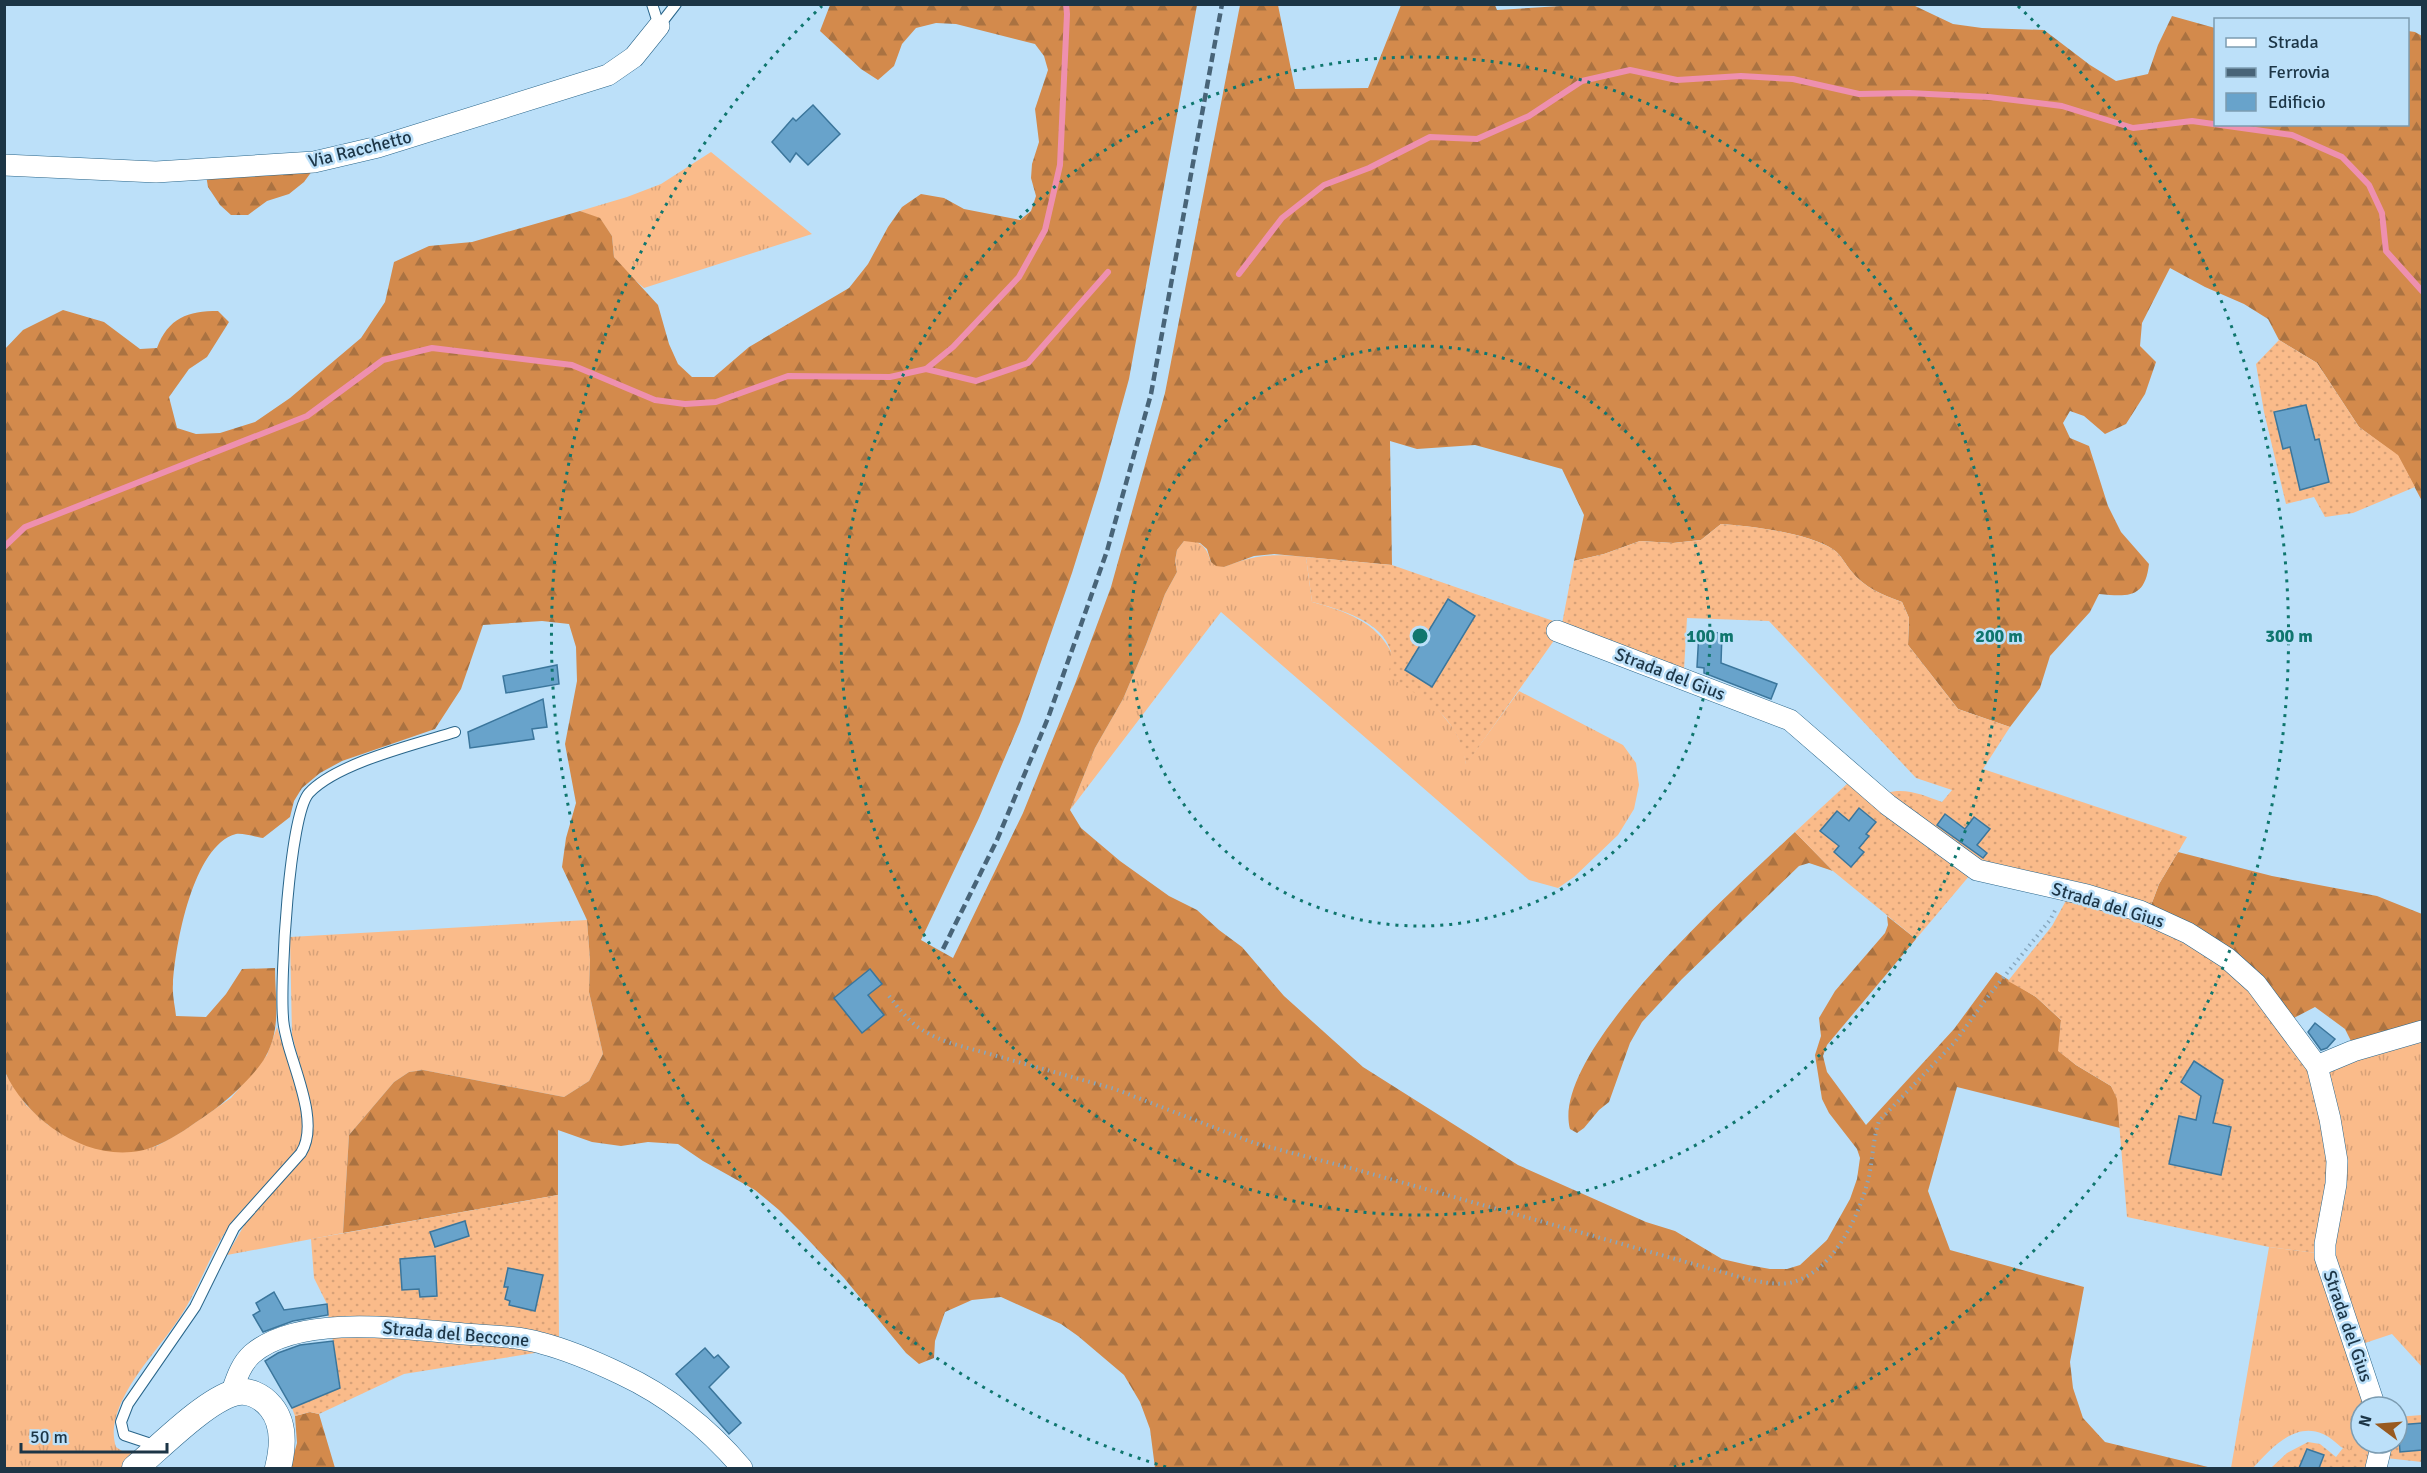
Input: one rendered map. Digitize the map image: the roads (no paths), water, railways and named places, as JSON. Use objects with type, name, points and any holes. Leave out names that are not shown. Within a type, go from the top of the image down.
[{"type":"street","name":"Via Racchetto","points":[[4,165],[177,171],[294,165],[333,159],[608,75],[634,57],[659,26]]},
{"type":"street","name":"Strada del Gius","points":[[1557,631],[1784,716],[1888,805],[1965,863],[1982,872],[2066,890],[2154,916],[2217,950],[2256,984],[2317,1066],[2330,1119],[2337,1161],[2336,1184],[2325,1244],[2325,1257],[2371,1395]]},
{"type":"street","points":[[2317,1066],[2353,1051],[2422,1030]]},
{"type":"street","name":"Strada del Beccone","points":[[231,1394],[240,1369],[253,1353],[275,1341],[300,1333],[368,1327],[528,1340],[574,1354],[653,1390],[691,1418],[742,1468]]},
{"type":"street","points":[[135,1468],[207,1408],[231,1394],[244,1392],[255,1394],[264,1400],[278,1419],[282,1438],[278,1468]]},
{"type":"lane","points":[[652,4],[659,26]]},
{"type":"lane","name":"Via Racchetto","points":[[659,26],[676,4]]},
{"type":"lane","points":[[160,1447],[124,1435],[121,1422],[128,1404],[195,1307],[234,1228],[301,1153],[307,1140],[308,1117],[284,1027],[282,993],[284,937],[297,830],[303,801],[316,786],[351,767],[455,732]]},
{"type":"waterway","points":[[4,547],[25,527],[307,416],[383,360],[432,348],[572,365],[655,400],[685,404],[716,402],[788,376],[890,377],[926,369],[953,347],[1019,277],[1045,230],[1060,165],[1066,4]]},
{"type":"waterway","points":[[1239,274],[1282,218],[1324,185],[1369,168],[1430,137],[1477,139],[1529,116],[1582,81],[1630,70],[1677,80],[1741,76],[1793,79],[1859,94],[1909,93],[1989,97],[2062,106],[2133,128],[2192,121],[2214,124]]},
{"type":"waterway","points":[[2228,126],[2292,135],[2342,157],[2369,185],[2382,213],[2386,251],[2422,291]]},
{"type":"waterway","points":[[926,369],[976,381],[1028,363],[1108,272]]},
{"type":"railway","points":[[943,949],[997,840],[1048,718],[1107,551],[1151,394],[1222,4]]}]
